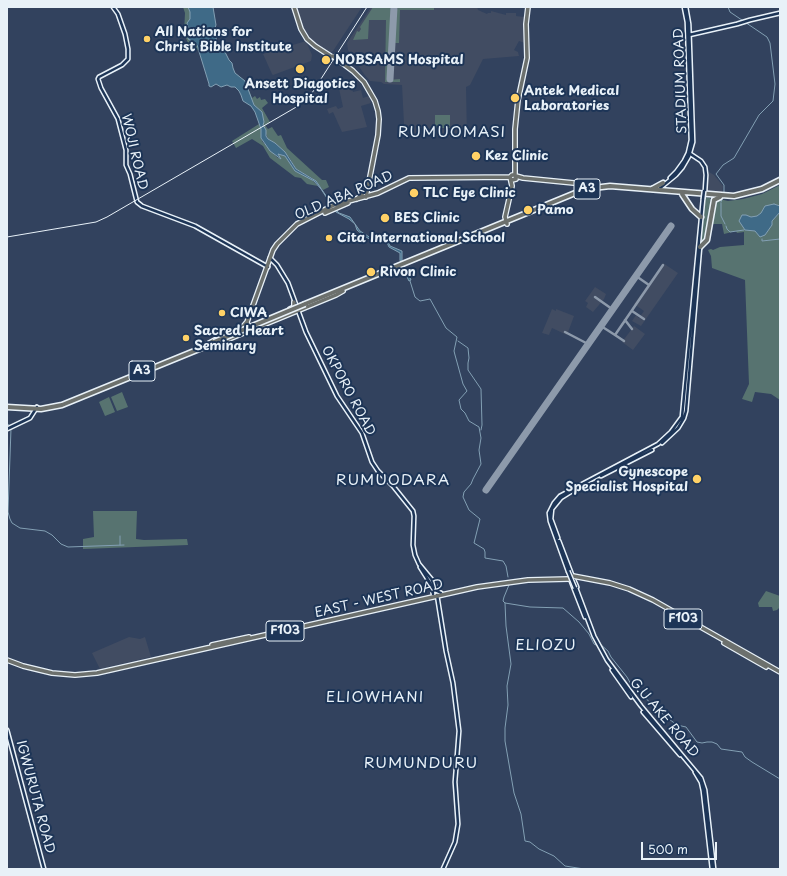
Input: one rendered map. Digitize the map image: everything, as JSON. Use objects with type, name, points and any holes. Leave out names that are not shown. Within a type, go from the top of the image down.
[{"type":"highway","name":"A3","points":[[586,190],[610,188],[693,195],[705,198],[733,198],[768,189],[780,181]]},
{"type":"highway","name":"A3","points":[[36,408],[53,406],[66,402],[344,290],[507,221],[586,190],[596,187],[610,186],[724,196],[740,195],[762,189],[780,181]]},
{"type":"highway","points":[[656,189],[664,184],[663,187],[665,190]]},
{"type":"highway","points":[[682,194],[692,209],[701,217]]},
{"type":"highway","points":[[693,195],[688,198],[691,207],[696,211],[702,209]]},
{"type":"highway","points":[[700,247],[707,240],[714,200],[720,197]]},
{"type":"highway","points":[[700,241],[704,241],[706,239],[712,202],[712,199],[705,198]]},
{"type":"highway","name":"A3","points":[[7,406],[47,408],[64,404],[214,342]]},
{"type":"main road","name":"WOJI ROAD","points":[[113,7],[118,14],[125,36],[128,49],[128,59],[122,65],[99,77],[98,79],[101,88],[116,113],[119,122],[126,150],[126,165],[130,174],[136,202],[142,206],[195,226],[267,267]]},
{"type":"main road","points":[[295,7],[301,25],[314,44],[353,71],[364,82],[373,96],[378,111],[378,135],[366,196]]},
{"type":"main road","points":[[507,221],[513,178],[518,100],[527,58],[527,7]]},
{"type":"main road","name":"STADIUM ROAD","points":[[664,184],[676,172],[688,154],[690,142],[691,127],[688,36],[685,7]]},
{"type":"main road","points":[[688,36],[780,14]]},
{"type":"main road","points":[[588,622],[558,541],[551,514],[554,506],[559,500],[574,490],[658,446],[672,434],[682,421],[686,407],[705,198],[705,174],[703,167],[698,160],[688,154]]},
{"type":"main road","name":"OLD ABA ROAD","points":[[247,324],[276,246],[295,227],[333,208],[366,196],[380,193],[410,177],[513,178],[584,184],[596,187]]},
{"type":"main road","name":"OLD ABA ROAD","points":[[513,178],[583,185],[585,186],[586,190]]},
{"type":"main road","name":"OLD ABA ROAD","points":[[333,208],[366,196]]},
{"type":"main road","points":[[588,622],[549,518],[550,510],[556,500],[573,489],[658,444],[671,432],[682,417],[684,409],[701,217],[705,198]]},
{"type":"main road","name":"OKPORO ROAD","points":[[270,259],[277,265],[288,283],[298,316],[334,392],[360,434],[367,450]]},
{"type":"main road","name":"OLD ABA ROAD","points":[[253,324],[250,323],[250,320],[267,267]]},
{"type":"main road","points":[[204,346],[206,343],[241,329],[247,324],[253,324],[290,309],[296,309],[344,290]]},
{"type":"main road","points":[[290,309],[294,306],[294,302],[304,305]]},
{"type":"main road","points":[[200,349],[209,347],[290,314],[304,305]]},
{"type":"main road","name":"OKPORO ROAD","points":[[296,309],[302,325],[335,391],[362,433],[369,461],[395,490],[411,511],[413,517],[413,553],[419,566],[437,594]]},
{"type":"main road","points":[[290,314],[295,313],[298,316]]},
{"type":"main road","points":[[258,322],[263,322],[263,325]]},
{"type":"main road","points":[[247,324],[252,330]]},
{"type":"main road","points":[[7,429],[29,418],[36,408]]},
{"type":"main road","name":"EAST - WEST ROAD","points":[[7,659],[52,673],[75,675],[97,673],[437,594],[506,582],[570,576],[612,586],[646,599],[780,673]]},
{"type":"main road","points":[[435,589],[459,726],[455,782],[458,824],[456,838],[443,869]]},
{"type":"main road","name":"G.U AKE ROAD","points":[[588,622],[592,636],[602,655],[626,690],[700,779],[703,791],[713,869]]},
{"type":"main road","name":"IGWURUTA ROAD","points":[[7,730],[43,869]]},
{"type":"main road","name":"IGWURUTA ROAD","points":[[7,735],[43,869]]},
{"type":"shaded area","points":[[188,7],[213,7],[216,25],[214,30],[218,46],[223,48],[232,63],[235,73],[245,81],[254,105],[262,112],[266,136],[285,152],[296,169],[316,181],[339,213],[350,217],[355,224],[336,212],[314,181],[295,171],[285,156],[278,154],[281,159],[270,151],[261,138],[261,129],[255,112],[251,106],[243,101],[239,91],[235,87],[227,85],[221,87],[216,84],[211,87],[209,86],[197,45],[188,39],[189,34],[193,30],[188,27],[187,23],[190,19]]},
{"type":"shaded area","points":[[297,7],[362,7],[333,51],[330,53],[309,37],[302,25]]},
{"type":"shaded area","points":[[371,7],[477,7],[478,10],[487,14],[491,13],[491,11],[506,15],[506,13],[516,13],[516,16],[524,17],[525,43],[519,41],[514,50],[518,52],[519,56],[483,59],[470,85],[466,87],[467,137],[413,136],[404,124],[402,85],[384,84],[381,82],[370,81],[364,74],[348,50],[347,43]]},
{"type":"shaded area","points":[[306,41],[312,55],[311,61],[273,75],[272,74],[263,54]]},
{"type":"shaded area","points":[[338,84],[351,84],[353,92],[361,90],[363,98],[369,96],[371,103],[361,106],[367,127],[342,132],[333,112],[329,114],[327,109],[336,106],[338,109],[343,107]]},
{"type":"shaded area","points":[[709,172],[714,175],[723,186],[722,193],[707,191]]},
{"type":"shaded area","points":[[774,204],[780,206],[780,212],[772,221],[772,225],[765,235],[760,237],[755,231],[745,230],[739,221],[742,215],[751,217],[757,216],[761,213],[765,206]]},
{"type":"shaded area","points":[[355,224],[360,231],[374,240],[383,235],[386,237],[390,246],[402,251],[402,261],[411,280],[409,281],[403,269],[400,260],[400,253],[389,247],[385,238],[382,237],[378,241],[374,242],[357,230]]},
{"type":"shaded area","points":[[663,263],[678,273],[641,326],[632,321],[636,315],[639,318],[644,311],[634,304]]},
{"type":"shaded area","points":[[595,287],[606,294],[604,299],[593,312],[586,307],[588,303],[585,301]]},
{"type":"shaded area","points":[[552,309],[556,311],[556,309],[574,316],[567,335],[552,328],[549,335],[542,333]]},
{"type":"shaded area","points":[[634,326],[645,334],[633,350],[622,342]]},
{"type":"shaded area","points":[[129,637],[140,639],[145,637],[151,657],[100,669],[92,653]]},
{"type":"green space","points":[[183,7],[188,7],[190,12],[193,30],[191,41],[197,45],[198,51],[195,47],[192,46],[190,48],[184,33],[185,13]]},
{"type":"green space","points":[[373,7],[390,7],[392,11],[388,80],[400,79],[400,82],[385,82],[386,20],[369,20],[368,39],[353,40],[357,31],[359,32],[361,29],[360,27]]},
{"type":"green space","points":[[398,7],[434,7],[434,10],[400,10],[399,43],[394,43],[396,12]]},
{"type":"green space","points":[[233,68],[235,73],[245,81],[252,98],[255,96],[257,99],[260,97],[261,100],[265,99],[268,103],[262,108],[270,122],[265,125],[268,129],[272,127],[278,136],[281,135],[287,148],[322,180],[326,180],[329,187],[323,190],[312,178],[296,169],[289,157],[275,143],[268,139],[258,111],[237,79]]},
{"type":"green space","points":[[435,115],[450,115],[450,128],[435,128]]},
{"type":"green space","points":[[259,124],[262,141],[271,151],[278,158],[280,157],[278,154],[285,156],[295,171],[311,179],[318,186],[307,184],[301,178],[295,177],[270,158],[263,146],[252,139],[236,148],[232,141]]},
{"type":"green space","points":[[780,185],[780,400],[771,394],[755,392],[752,402],[742,399],[749,384],[745,280],[712,268],[711,256],[708,250],[713,250],[720,247],[744,245],[744,232],[737,233],[736,231],[724,234],[722,224],[711,224],[715,201],[719,199],[728,201],[743,199],[762,194]]},
{"type":"green space","points":[[705,197],[710,198],[711,200],[706,238],[701,240]]},
{"type":"green space","points":[[122,392],[128,407],[117,411],[111,397]]},
{"type":"green space","points":[[109,397],[115,412],[105,416],[99,402]]},
{"type":"green space","points":[[93,511],[137,511],[136,539],[187,539],[188,545],[83,549],[83,539],[94,537]]},
{"type":"green space","points":[[766,591],[780,596],[780,607],[777,610],[773,611],[772,607],[759,607],[758,603]]},
{"type":"waterway","points":[[724,193],[724,185],[716,174],[723,165],[734,158],[759,115],[773,101],[775,84],[770,43],[767,37],[730,12],[728,7]]},
{"type":"waterway","points":[[721,203],[721,216],[725,224]]},
{"type":"waterway","points":[[726,226],[730,232],[744,230]]},
{"type":"waterway","points":[[762,239],[762,241],[780,239]]},
{"type":"waterway","points":[[410,281],[415,297],[420,301],[430,299],[446,328],[457,337],[454,351],[463,384],[467,391],[459,400],[461,409],[469,421],[479,427],[481,438],[479,450],[481,464],[471,484],[464,492],[463,497],[469,510],[480,519],[474,543],[484,549],[485,558],[503,561],[506,566],[508,577]]},
{"type":"waterway","points":[[458,341],[468,348],[468,370],[481,389],[481,430]]},
{"type":"waterway","points":[[11,429],[8,512],[12,523],[20,528],[45,531],[52,535],[61,544],[68,547],[124,545]]},
{"type":"waterway","points":[[120,536],[120,545]]},
{"type":"waterway","points":[[509,585],[503,601],[505,603],[530,607],[563,608],[579,622],[596,645]]},
{"type":"waterway","points":[[505,603],[506,626],[511,664],[507,686],[508,705],[505,741],[514,793],[521,814],[525,841],[530,842],[539,849],[554,856],[565,866],[584,869]]},
{"type":"waterway","points":[[600,644],[608,651],[632,686],[665,716],[677,725],[686,727],[697,742],[712,742],[717,744],[721,749],[742,752],[745,757],[752,762],[780,779]]},
{"type":"taxiway","points":[[601,326],[615,335],[663,265]]},
{"type":"taxiway","points":[[636,276],[649,285]]},
{"type":"taxiway","points":[[595,297],[612,309]]},
{"type":"taxiway","points":[[632,311],[644,319]]},
{"type":"taxiway","points":[[625,320],[632,329]]},
{"type":"taxiway","points":[[565,332],[588,344]]},
{"type":"taxiway","points":[[615,335],[624,341]]},
{"type":"runway","points":[[390,79],[394,7]]},
{"type":"runway","points":[[486,490],[671,226]]},
{"type":"railway","points":[[7,237],[96,222],[298,106],[312,93],[367,7]]},
{"type":"place","name":"All Nations for Christ Bible Institute","points":[[147,39]]},
{"type":"place","name":"NOBSAMS Hospital","points":[[326,60]]},
{"type":"place","name":"Ansett Diagotics Hospital","points":[[300,69]]},
{"type":"place","name":"Antek Medical Laboratories","points":[[515,98]]},
{"type":"place","name":"Kez Clinic","points":[[476,156]]},
{"type":"place","name":"TLC Eye Clinic","points":[[414,193]]},
{"type":"place","name":"Pamo","points":[[528,210]]},
{"type":"place","name":"BES Clinic","points":[[385,218]]},
{"type":"place","name":"Cita International School","points":[[329,238]]},
{"type":"place","name":"Rivon Clinic","points":[[371,272]]},
{"type":"place","name":"CIWA","points":[[222,313]]},
{"type":"place","name":"Sacred Heart Seminary","points":[[186,338]]},
{"type":"place","name":"Gynescope Specialist Hospital","points":[[697,479]]},
{"type":"district","name":"RUMUOMASI","points":[[452,133]]},
{"type":"district","name":"RUMUODARA","points":[[393,481]]},
{"type":"district","name":"ELIOZU","points":[[546,646]]},
{"type":"district","name":"ELIOWHANI","points":[[375,698]]},
{"type":"district","name":"RUMUNDURU","points":[[421,764]]}]
